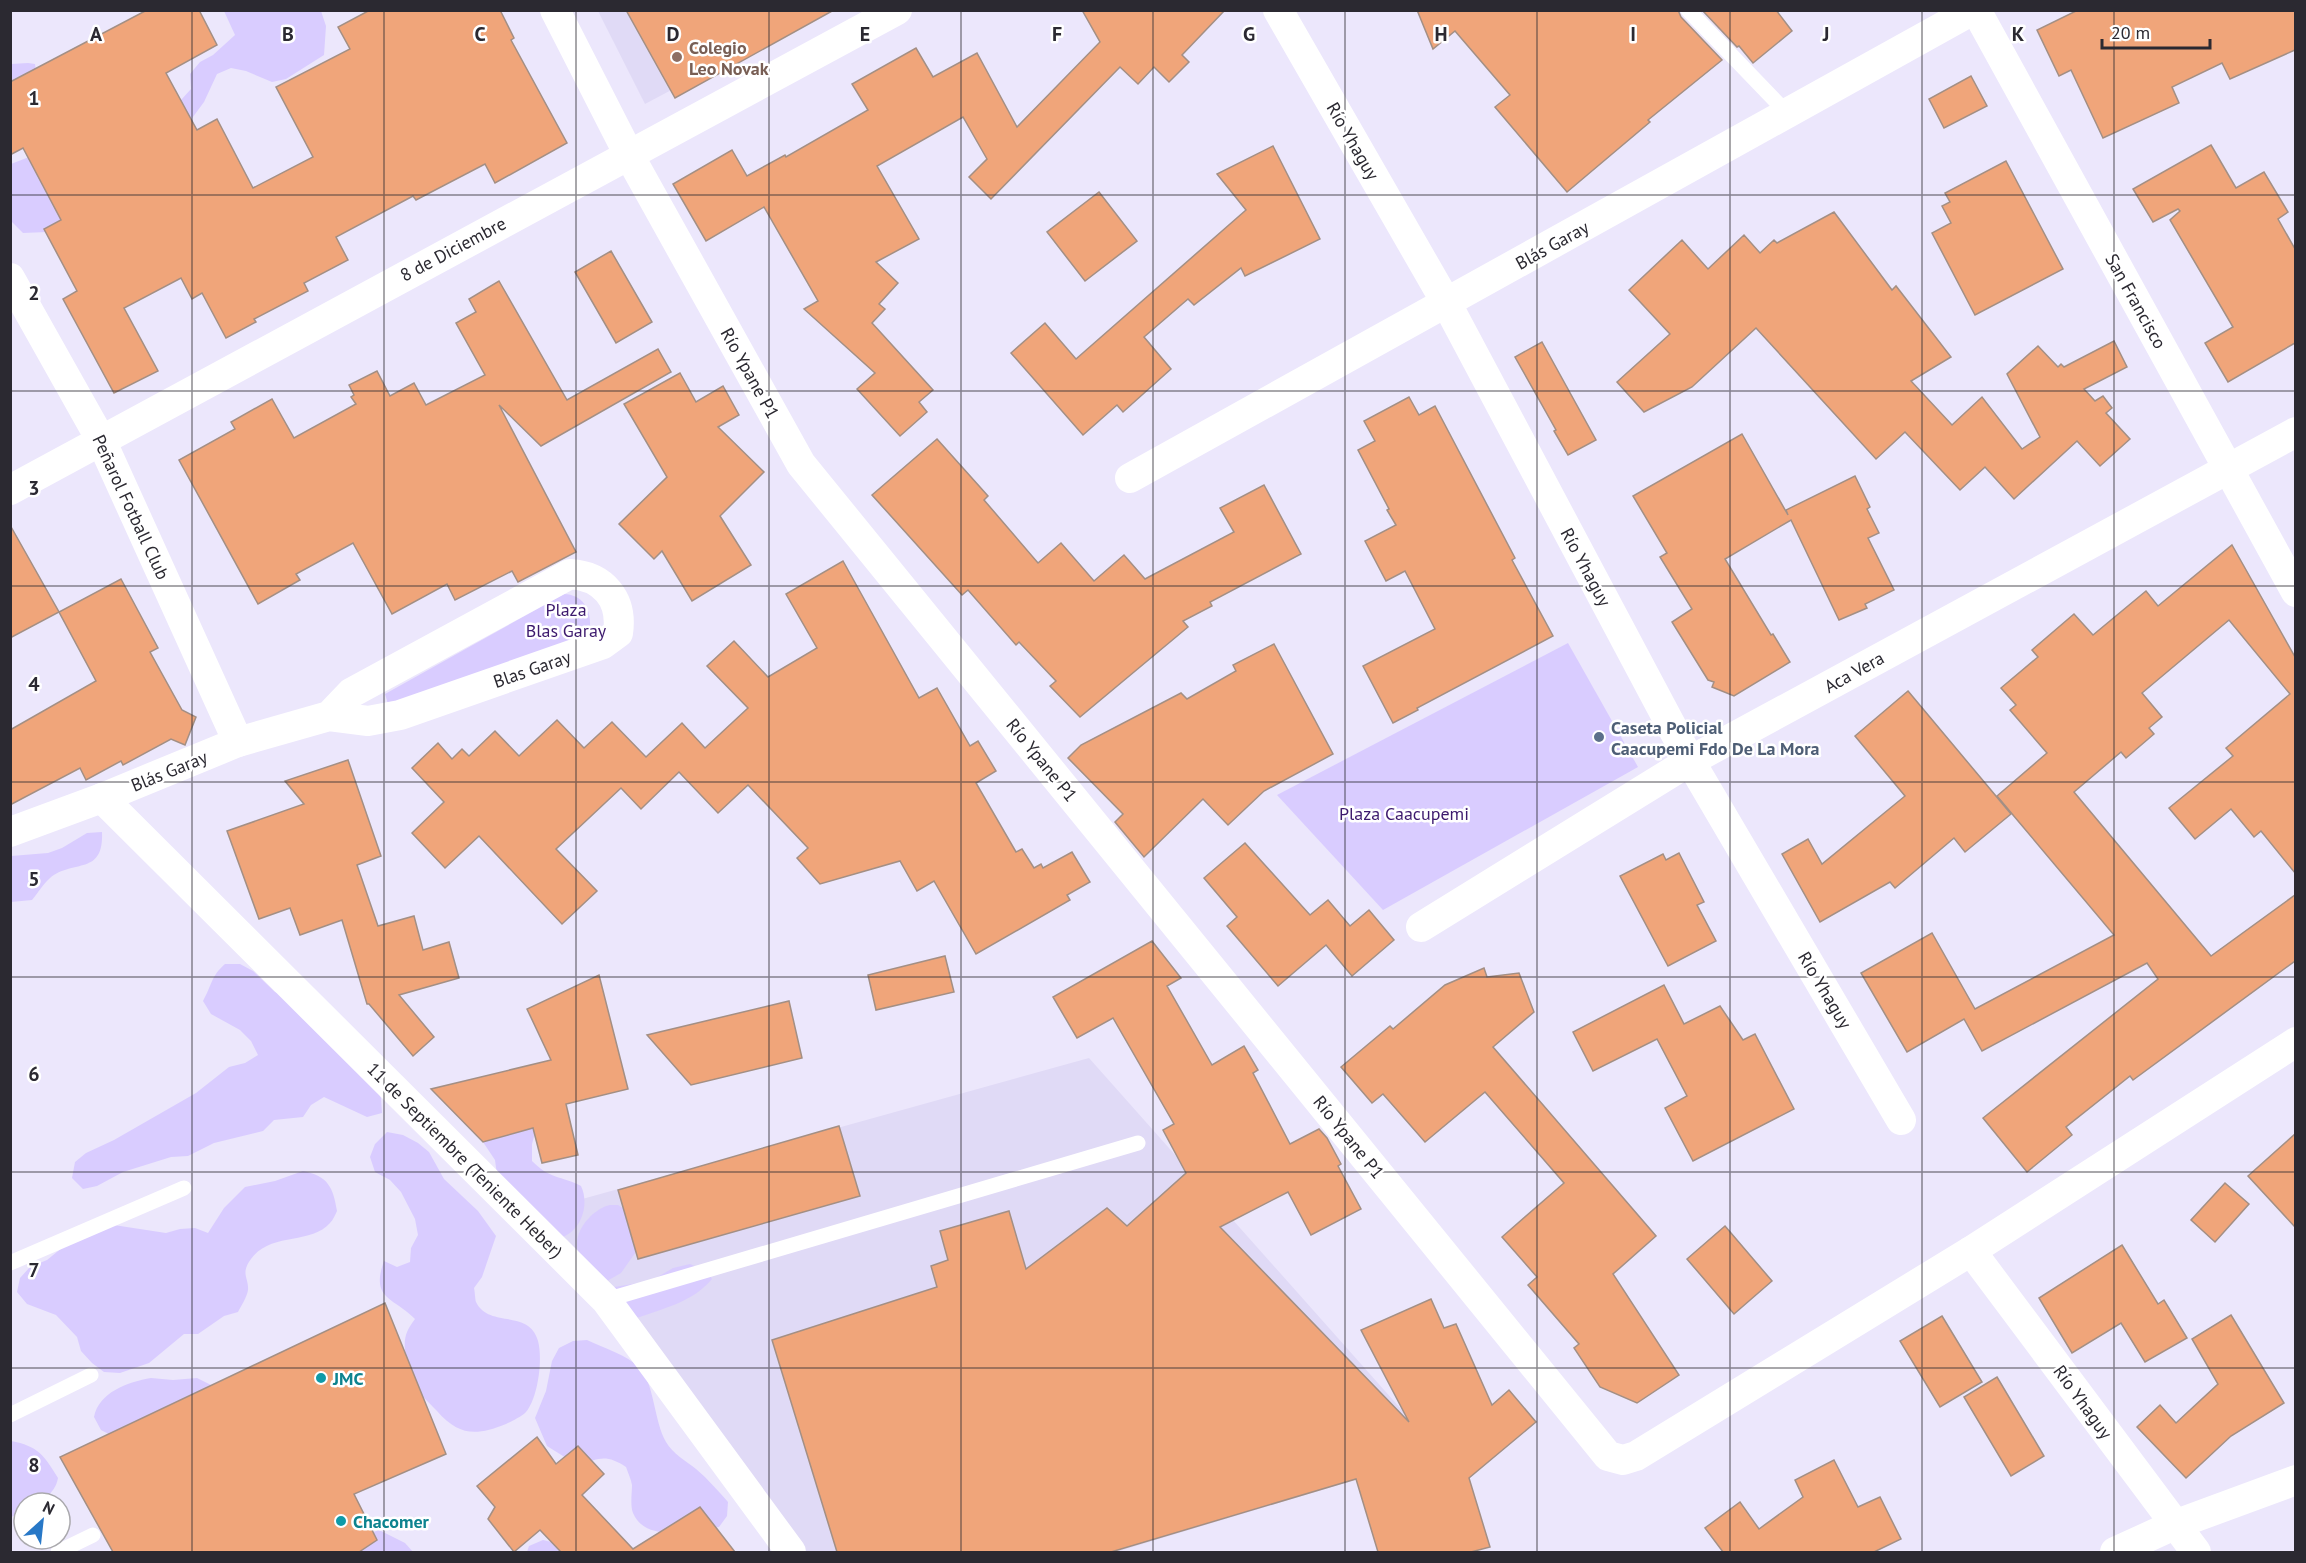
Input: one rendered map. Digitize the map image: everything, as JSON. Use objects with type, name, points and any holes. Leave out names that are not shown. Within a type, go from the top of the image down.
[{"type":"street","name":"Río Ypane P1","points":[[555,10],[628,154],[801,464],[1608,1456],[1623,1460],[1636,1456],[1971,1251]]},
{"type":"street","name":"8 de Diciembre","points":[[10,490],[897,10]]},
{"type":"street","name":"Río Yhaguy","points":[[1278,10],[1446,304],[1690,761],[1901,1120]]},
{"type":"street","name":"Blás Garay","points":[[1130,478],[1974,10]]},
{"type":"street","name":"San Francisco","points":[[1974,10],[2295,592]]},
{"type":"street","name":"Peñarol Fotball Club","points":[[10,278],[101,440],[238,742]]},
{"type":"street","name":"Aca Vera","points":[[1421,927],[1690,761],[2295,432]]},
{"type":"street","name":"Blas Garay","points":[[570,574],[582,575],[598,581],[615,601],[620,619],[618,633],[603,644],[400,715],[368,721],[329,716],[351,693],[570,574]]},
{"type":"street","name":"Blás Garay","points":[[10,832],[102,798],[238,742],[329,716]]},
{"type":"street","name":"11 de Septiembre (Teniente Heber)","points":[[102,798],[606,1300],[791,1552]]},
{"type":"street","points":[[1971,1251],[2295,1042]]},
{"type":"street","name":"Río Yhaguy","points":[[1971,1251],[2196,1552]]},
{"type":"street","points":[[2115,1552],[2174,1525],[2295,1480]]},
{"type":"lane","points":[[1688,10],[1788,114]]},
{"type":"lane","points":[[606,1300],[1138,1143]]},
{"type":"lane","points":[[10,1263],[184,1188]]},
{"type":"lane","points":[[10,1415],[91,1375]]},
{"type":"lane","points":[[58,1552],[93,1535]]},
{"type":"shaded area","name":"Colegio Leo Novak","points":[[598,11],[820,11],[645,104]]},
{"type":"shaded area","points":[[1089,1058],[1441,1454],[1116,1552],[797,1552],[658,1381],[514,1218]]},
{"type":"green space","points":[[224,11],[321,11],[326,26],[324,55],[286,79],[272,82],[246,71],[231,68],[217,74],[204,102],[187,125],[166,105],[181,100],[191,89],[190,74],[200,62],[213,55],[235,35]]},
{"type":"green space","points":[[11,64],[35,64],[36,72],[11,96]]},
{"type":"green space","points":[[29,157],[117,175],[47,232],[23,233],[12,222],[11,164]]},
{"type":"green space","name":"Plaza Blas Garay","points":[[564,594],[578,598],[587,608],[590,622],[588,636],[389,707],[385,694]]},
{"type":"green space","name":"Plaza Caacupemi","points":[[1568,643],[1638,767],[1383,910],[1277,795]]},
{"type":"green space","points":[[102,832],[98,855],[92,861],[59,872],[50,878],[32,900],[11,902],[11,856],[48,853],[62,848],[87,833]]},
{"type":"green space","points":[[225,964],[240,964],[253,971],[275,992],[289,997],[375,1083],[381,1098],[382,1113],[367,1117],[324,1097],[311,1105],[303,1117],[274,1120],[263,1131],[214,1143],[188,1156],[171,1157],[123,1172],[97,1186],[83,1189],[72,1178],[75,1162],[86,1153],[114,1140],[196,1093],[229,1067],[245,1063],[258,1055],[251,1041],[240,1030],[211,1014],[203,1001],[214,977]]},
{"type":"green space","points":[[540,1114],[532,1144],[532,1161],[550,1174],[581,1186],[584,1193],[582,1217],[573,1230],[560,1238],[498,1182],[495,1160],[483,1142]]},
{"type":"green space","points":[[387,1132],[403,1135],[429,1152],[444,1179],[478,1211],[496,1236],[482,1277],[474,1288],[476,1302],[490,1315],[518,1321],[533,1331],[538,1341],[540,1358],[534,1398],[530,1406],[524,1414],[506,1424],[477,1432],[453,1425],[419,1392],[409,1375],[405,1341],[407,1332],[415,1319],[382,1291],[380,1274],[384,1261],[397,1267],[410,1262],[411,1248],[418,1235],[415,1219],[401,1192],[390,1180],[375,1172],[370,1157],[375,1144]]},
{"type":"green space","points":[[303,1171],[318,1176],[331,1189],[337,1211],[331,1222],[322,1230],[269,1245],[259,1251],[246,1268],[248,1290],[238,1312],[224,1316],[198,1334],[184,1334],[149,1363],[120,1373],[104,1372],[81,1351],[77,1337],[56,1315],[27,1304],[17,1292],[20,1278],[30,1267],[47,1260],[94,1222],[166,1233],[195,1228],[208,1233],[224,1208],[245,1187],[275,1181]]},
{"type":"green space","points":[[610,1205],[618,1205],[632,1214],[640,1246],[621,1273],[607,1281],[579,1258],[577,1243],[580,1231],[588,1219]]},
{"type":"green space","points":[[690,1264],[708,1272],[712,1279],[687,1299],[637,1318],[602,1289],[651,1281],[673,1268]]},
{"type":"green space","points":[[587,1340],[635,1363],[645,1375],[666,1442],[705,1477],[728,1502],[727,1516],[719,1527],[672,1533],[648,1529],[639,1523],[633,1513],[632,1485],[626,1467],[608,1459],[579,1466],[547,1446],[535,1418],[546,1391],[552,1361],[559,1348],[573,1341]]},
{"type":"green space","points":[[151,1378],[173,1380],[197,1378],[219,1389],[122,1441],[101,1430],[94,1417],[102,1401],[124,1386]]},
{"type":"green space","points":[[11,1441],[34,1449],[49,1463],[58,1478],[52,1491],[12,1491],[11,1517]]},
{"type":"green space","points":[[379,1530],[405,1543],[413,1552],[356,1552],[364,1538]]},
{"type":"green space","points":[[543,1540],[564,1545],[568,1552],[527,1552],[529,1546]]},
{"type":"building","points":[[147,10],[199,10],[217,45],[166,73],[197,130],[217,119],[253,188],[313,157],[276,87],[350,49],[338,27],[370,10],[500,10],[514,38],[511,40],[567,143],[495,183],[485,164],[416,200],[413,196],[336,237],[348,260],[304,283],[308,291],[254,319],[256,322],[226,338],[202,293],[192,299],[181,278],[124,308],[158,371],[114,393],[63,299],[77,291],[44,229],[61,220],[23,148],[10,155],[10,82]]},
{"type":"building","name":"Colegio Leo Novak","points":[[626,10],[834,10],[675,98]]},
{"type":"building","points":[[1082,10],[1225,10],[1182,55],[1189,62],[1169,82],[1154,67],[1138,84],[1120,67],[991,199],[969,177],[987,159],[963,117],[877,166],[919,239],[876,262],[898,283],[879,304],[885,309],[872,323],[933,390],[919,402],[927,412],[900,436],[857,389],[875,373],[804,309],[818,301],[764,207],[706,241],[673,184],[732,150],[747,176],[785,155],[786,157],[868,110],[852,84],[916,48],[933,77],[977,53],[1017,127],[1100,42]]},
{"type":"building","points":[[1417,10],[1678,10],[1681,17],[1722,60],[1648,120],[1650,122],[1567,192],[1495,107],[1510,95],[1455,31],[1433,49]]},
{"type":"building","points":[[1702,10],[1776,10],[1792,31],[1753,63]]},
{"type":"building","points":[[2078,10],[2295,10],[2295,50],[2230,79],[2222,63],[2172,87],[2179,103],[2103,138],[2071,70],[2059,76],[2037,30]]},
{"type":"building","points":[[1971,76],[1987,106],[1944,128],[1929,99]]},
{"type":"building","points":[[2211,145],[2236,188],[2264,172],[2288,212],[2278,219],[2295,249],[2295,343],[2228,382],[2205,343],[2233,327],[2170,220],[2180,211],[2178,209],[2153,222],[2133,189]]},
{"type":"building","points":[[1273,146],[1320,239],[1245,276],[1241,268],[1194,305],[1188,299],[1144,337],[1171,369],[1123,412],[1117,405],[1083,435],[1011,353],[1045,323],[1076,359],[1246,210],[1217,174]]},
{"type":"building","points":[[2006,161],[2063,269],[1975,315],[1932,233],[1951,223],[1942,206],[1950,202],[1945,193]]},
{"type":"building","points":[[1099,192],[1137,241],[1085,281],[1047,232]]},
{"type":"building","points":[[1834,212],[1892,290],[1896,286],[1951,357],[1911,381],[1952,425],[1982,397],[2022,449],[2040,437],[2007,374],[2038,346],[2058,367],[2061,364],[2064,367],[2114,341],[2127,367],[2084,389],[2095,401],[2103,396],[2112,408],[2106,413],[2130,439],[2100,466],[2077,441],[2014,499],[1985,467],[1960,490],[1905,432],[1876,459],[1756,328],[1692,387],[1644,412],[1617,382],[1670,334],[1629,290],[1682,240],[1708,269],[1744,235],[1760,253],[1774,240],[1777,243]]},
{"type":"building","points":[[611,251],[652,322],[616,343],[575,272]]},
{"type":"building","points":[[499,281],[567,400],[658,349],[671,372],[541,446],[499,405],[576,552],[518,582],[512,571],[455,600],[447,584],[392,614],[353,543],[296,574],[300,580],[258,604],[179,460],[235,429],[231,422],[272,399],[294,438],[356,404],[351,397],[354,395],[349,385],[377,371],[390,396],[414,383],[426,405],[485,375],[456,323],[476,312],[469,299]]},
{"type":"building","points":[[1542,342],[1596,440],[1568,455],[1515,357]]},
{"type":"building","points":[[680,373],[696,402],[723,386],[739,415],[718,427],[764,472],[720,516],[751,565],[692,601],[662,551],[654,559],[619,524],[667,477],[624,404]]},
{"type":"building","points":[[1409,397],[1419,415],[1435,406],[1553,636],[1393,723],[1363,666],[1435,629],[1405,571],[1386,581],[1365,541],[1396,525],[1358,450],[1375,441],[1364,421]]},
{"type":"building","points":[[1742,434],[1788,515],[1786,510],[1855,476],[1879,533],[1868,538],[1894,590],[1865,604],[1867,608],[1839,620],[1791,520],[1725,559],[1790,662],[1734,696],[1712,687],[1714,682],[1708,680],[1672,622],[1692,609],[1660,557],[1667,553],[1633,496]]},
{"type":"building","points":[[937,439],[988,496],[984,500],[1038,563],[1061,543],[1094,581],[1124,555],[1145,579],[1234,532],[1220,508],[1264,485],[1301,554],[1210,602],[1212,606],[1183,621],[1188,627],[1080,717],[1050,686],[1056,681],[1019,642],[1016,645],[968,590],[962,595],[872,495]]},
{"type":"building","points":[[10,525],[59,612],[10,638]]},
{"type":"building","points":[[2232,545],[2295,657],[2295,873],[2261,831],[2254,837],[2231,809],[2195,839],[2169,808],[2233,756],[2226,748],[2290,694],[2229,620],[2142,693],[2162,717],[2149,728],[2154,734],[2126,758],[2121,752],[2074,792],[2211,956],[2295,895],[2295,961],[2133,1080],[2130,1076],[2066,1127],[2072,1135],[2027,1172],[1983,1118],[2158,979],[2147,963],[1982,1051],[1964,1019],[1907,1052],[1861,973],[1932,933],[1975,1009],[2114,935],[1997,796],[2047,753],[2010,710],[2016,705],[2001,688],[2038,657],[2032,650],[2074,614],[2093,635],[2146,591],[2158,606]]},
{"type":"building","points":[[843,561],[919,698],[937,688],[970,746],[978,741],[996,771],[976,783],[1016,852],[1022,849],[1034,868],[1041,864],[1043,868],[1072,852],[1090,882],[1067,895],[1070,900],[976,954],[934,881],[917,891],[900,861],[820,884],[797,858],[808,848],[748,785],[718,813],[679,772],[641,809],[621,788],[556,849],[597,891],[562,924],[479,836],[445,868],[412,833],[444,802],[412,768],[438,743],[452,759],[462,749],[469,756],[495,731],[519,756],[557,720],[584,748],[612,722],[646,757],[682,723],[705,748],[748,708],[707,666],[734,641],[768,677],[817,648],[786,594]]},
{"type":"building","points":[[121,579],[158,648],[150,652],[182,710],[196,717],[185,745],[171,739],[123,765],[121,761],[86,780],[80,768],[10,805],[10,730],[96,681],[59,612]]},
{"type":"building","points":[[1274,644],[1333,754],[1264,791],[1228,825],[1203,799],[1144,857],[1115,822],[1123,814],[1068,758],[1081,745],[1181,693],[1187,699],[1236,671],[1233,665]]},
{"type":"building","points":[[1908,691],[2011,814],[1965,852],[1954,838],[1895,888],[1890,882],[1820,922],[1782,854],[1808,839],[1822,864],[1905,796],[1855,736]]},
{"type":"building","points":[[348,760],[381,856],[357,865],[378,926],[414,916],[423,950],[449,942],[459,978],[399,995],[434,1037],[413,1056],[367,1004],[342,920],[300,935],[290,908],[259,919],[227,831],[304,804],[285,781]]},
{"type":"building","points":[[1245,843],[1310,915],[1328,900],[1350,926],[1369,910],[1394,940],[1352,976],[1326,945],[1278,986],[1227,926],[1237,917],[1204,878]]},
{"type":"building","points":[[1679,853],[1704,902],[1697,905],[1716,941],[1668,966],[1620,876],[1663,854],[1666,860]]},
{"type":"building","points":[[1152,941],[1181,978],[1167,986],[1212,1065],[1244,1046],[1258,1070],[1253,1073],[1290,1144],[1319,1129],[1327,1138],[1341,1164],[1338,1166],[1361,1209],[1311,1235],[1288,1192],[1220,1227],[1409,1422],[1361,1330],[1431,1299],[1444,1328],[1456,1324],[1492,1405],[1509,1390],[1536,1422],[1469,1478],[1490,1547],[1471,1552],[1378,1552],[1356,1479],[1111,1552],[837,1552],[772,1340],[937,1287],[931,1266],[948,1260],[940,1231],[1009,1211],[1026,1269],[1107,1208],[1127,1226],[1186,1173],[1163,1130],[1174,1124],[1113,1018],[1077,1038],[1053,997]]},
{"type":"building","points":[[945,956],[954,992],[876,1010],[868,975]]},
{"type":"building","points":[[1484,968],[1487,977],[1519,973],[1534,1012],[1493,1047],[1656,1236],[1613,1274],[1679,1375],[1637,1403],[1600,1387],[1574,1348],[1579,1344],[1528,1285],[1537,1277],[1502,1237],[1564,1183],[1485,1092],[1425,1142],[1383,1094],[1372,1103],[1341,1067],[1390,1026],[1393,1029],[1445,985]]},
{"type":"building","points":[[599,975],[628,1089],[566,1104],[578,1155],[542,1163],[533,1128],[483,1142],[431,1089],[551,1060],[527,1009]]},
{"type":"building","points":[[1664,985],[1684,1024],[1720,1006],[1743,1040],[1755,1034],[1794,1109],[1693,1161],[1665,1108],[1687,1096],[1657,1039],[1593,1071],[1573,1032]]},
{"type":"building","points":[[789,1001],[802,1058],[691,1085],[647,1035]]},
{"type":"building","points":[[839,1126],[860,1196],[638,1259],[618,1190]]},
{"type":"building","points":[[2295,1134],[2295,1227],[2248,1176]]},
{"type":"building","points":[[2225,1183],[2249,1204],[2215,1242],[2191,1220]]},
{"type":"building","points":[[1725,1226],[1772,1281],[1734,1314],[1687,1259]]},
{"type":"building","points":[[2122,1245],[2158,1304],[2164,1300],[2187,1338],[2145,1362],[2121,1323],[2072,1353],[2039,1298]]},
{"type":"building","name":"JMC","points":[[385,1303],[446,1454],[354,1494],[377,1540],[359,1552],[113,1552],[60,1457]]},
{"type":"building","points":[[2231,1315],[2284,1403],[2231,1436],[2186,1478],[2137,1427],[2160,1405],[2176,1423],[2218,1384],[2192,1339]]},
{"type":"building","points":[[1942,1316],[1982,1382],[1940,1407],[1900,1341]]},
{"type":"building","points":[[1997,1377],[2044,1456],[2011,1476],[1964,1397]]},
{"type":"building","points":[[537,1437],[556,1464],[578,1446],[604,1474],[582,1495],[633,1549],[700,1507],[735,1552],[561,1552],[540,1530],[514,1552],[488,1519],[495,1507],[477,1486]]},
{"type":"building","points":[[1834,1460],[1858,1507],[1880,1497],[1901,1539],[1874,1552],[1723,1552],[1705,1528],[1740,1502],[1759,1529],[1803,1497],[1795,1480]]},
{"type":"place","name":"Colegio Leo Novak","points":[[677,57]]},
{"type":"place","name":"Caseta Policial Caacupemi Fdo De La Mora","points":[[1599,737]]},
{"type":"place","name":"JMC","points":[[321,1378]]},
{"type":"place","name":"Chacomer","points":[[341,1521]]}]
